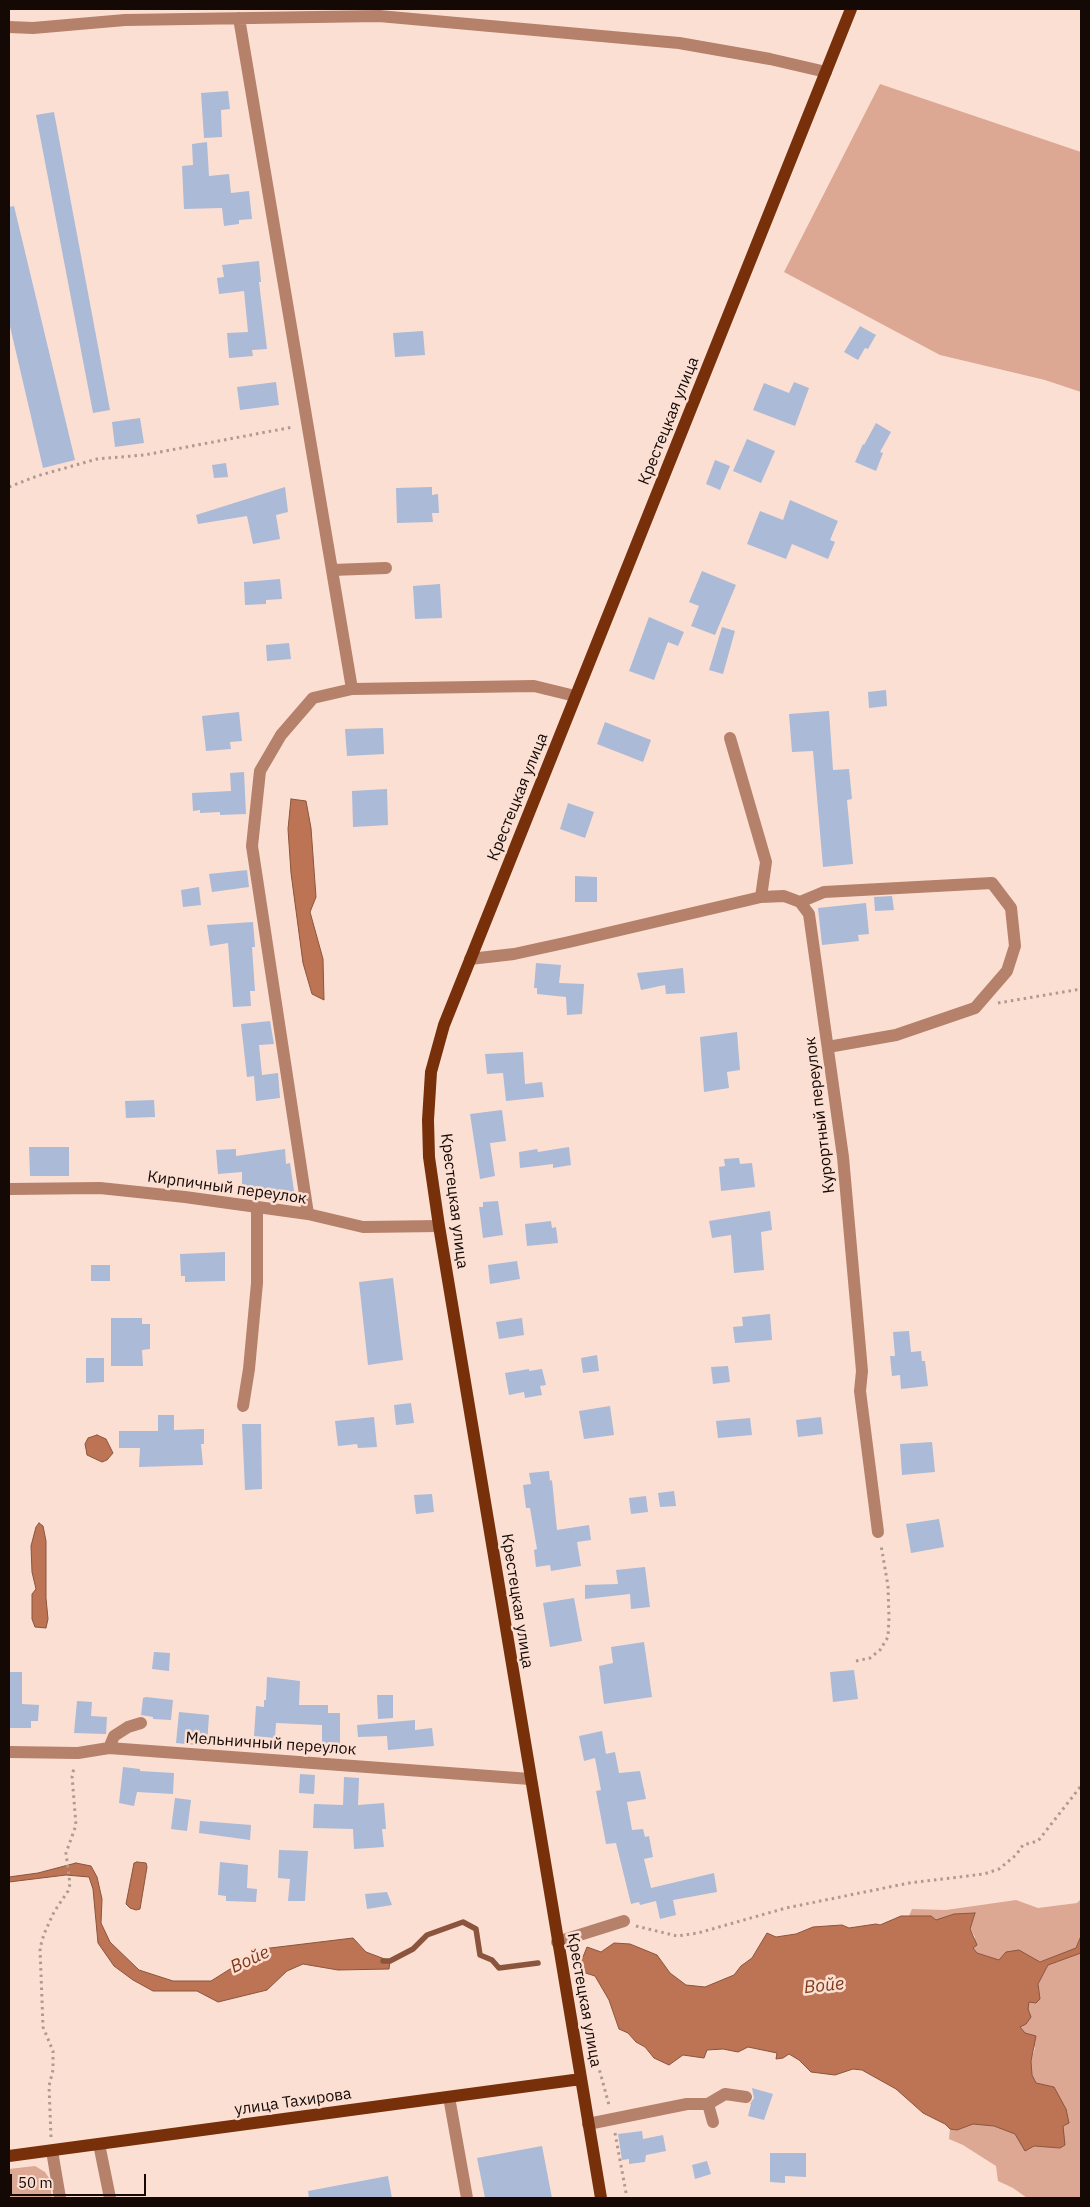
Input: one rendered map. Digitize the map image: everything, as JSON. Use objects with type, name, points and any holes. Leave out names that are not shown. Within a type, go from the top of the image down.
[{"type":"main road","name":"Крестецкая улица","points":[[601,2198],[439,1226],[429,1157],[428,1120],[431,1072],[444,1025],[852,9]]},
{"type":"main road","name":"улица Тахирова","points":[[9,2156],[580,2079]]},
{"type":"street","points":[[9,27],[33,28],[125,20],[379,16],[679,43],[770,59],[826,72]]},
{"type":"street","points":[[239,18],[352,689]]},
{"type":"street","points":[[332,570],[386,568]]},
{"type":"street","points":[[308,1214],[252,846],[260,771],[281,736],[313,698],[352,689],[534,686],[575,696]]},
{"type":"street","points":[[730,738],[766,862],[761,897]]},
{"type":"street","points":[[470,960],[514,954],[761,897],[784,896],[800,902],[824,892],[992,883],[1011,908],[1015,946],[1007,971],[975,1008],[896,1035],[828,1047]]},
{"type":"street","name":"Курортный переулок","points":[[800,902],[809,914],[842,1157],[862,1371],[860,1392],[878,1532]]},
{"type":"street","name":"Кирпичный переулок","points":[[9,1189],[100,1188],[185,1197],[308,1214],[363,1228],[439,1226]]},
{"type":"street","points":[[243,1406],[249,1369],[256,1292],[257,1207]]},
{"type":"street","points":[[109,1748],[114,1736],[128,1727],[141,1723]]},
{"type":"street","name":"Мельничный переулок","points":[[9,1752],[78,1753],[109,1748],[530,1779]]},
{"type":"street","points":[[557,1942],[624,1921]]},
{"type":"street","points":[[588,2124],[687,2104],[708,2104],[724,2094],[746,2097]]},
{"type":"street","points":[[449,2097],[467,2198]]},
{"type":"street","points":[[708,2104],[713,2122]]},
{"type":"street","points":[[100,2144],[110,2198]]},
{"type":"street","points":[[52,2150],[60,2198]]},
{"type":"path","points":[[9,487],[37,476],[97,459],[144,455],[308,424]]},
{"type":"path","points":[[975,1008],[1081,989]]},
{"type":"path","points":[[856,1661],[870,1658],[880,1650],[888,1637],[888,1586],[878,1532]]},
{"type":"path","points":[[52,2150],[49,2110],[53,2070],[52,2051],[43,2028],[40,1948],[54,1912],[68,1891],[70,1884],[66,1853],[76,1825],[72,1776],[78,1753]]},
{"type":"path","points":[[624,1921],[652,1931],[678,1936],[698,1933],[786,1908],[909,1883],[984,1874],[999,1869],[1016,1855],[1023,1845],[1038,1840],[1081,1786]]},
{"type":"path","points":[[612,2119],[626,2198]]},
{"type":"shaded area","points":[[880,84],[1081,152],[1081,392],[1045,380],[940,355],[784,272]]},
{"type":"shaded area","points":[[1081,1899],[1081,1936],[1076,1948],[1040,1962],[1019,1950],[999,1960],[977,1953],[973,1948],[975,1937],[970,1929],[975,1913],[954,1914],[936,1920],[931,1916],[909,1916],[912,1909],[946,1910],[1016,1900],[1038,1908],[1077,1903]]},
{"type":"shaded area","points":[[1081,1953],[1081,2198],[1027,2198],[1013,2188],[998,2181],[996,2166],[963,2145],[949,2139],[950,2129],[957,2130],[973,2123],[994,2126],[1015,2134],[1034,2146],[1060,2148],[1032,2075],[1031,2061],[1035,2048],[1020,2027],[1028,2001],[1040,1999],[1038,1984],[1048,1965]]},
{"type":"shaded area","points":[[35,2166],[45,2172],[49,2178],[52,2198],[9,2198],[9,2169]]},
{"type":"water","points":[[291,799],[306,801],[311,828],[316,897],[310,912],[323,959],[324,1000],[312,994],[303,963],[291,873],[288,829]]},
{"type":"water","points":[[97,1435],[106,1439],[113,1453],[107,1460],[102,1462],[87,1455],[85,1444],[88,1438]]},
{"type":"water","points":[[39,1523],[43,1526],[46,1541],[48,1619],[46,1628],[35,1627],[32,1619],[32,1594],[36,1589],[32,1572],[31,1546],[36,1527]]},
{"type":"water","points":[[76,1863],[91,1866],[97,1877],[102,1899],[101,1923],[110,1942],[139,1970],[173,1981],[211,1981],[262,1949],[353,1938],[366,1952],[390,1961],[389,1969],[338,1970],[303,1964],[287,1971],[267,1990],[218,2002],[197,1991],[153,1991],[133,1980],[114,1966],[98,1943],[93,1889],[89,1877],[66,1875],[9,1882],[9,1877],[38,1873]]},
{"type":"water","points":[[134,1863],[146,1863],[147,1867],[140,1909],[136,1910],[126,1904]]},
{"type":"water","points":[[975,1913],[970,1929],[977,1945],[973,1948],[977,1953],[999,1960],[1006,1952],[1019,1950],[1040,1962],[1076,1948],[1081,1936],[1081,1953],[1048,1965],[1038,1984],[1040,1999],[1036,2003],[1029,2002],[1028,2009],[1031,2017],[1026,2024],[1020,2027],[1025,2033],[1036,2036],[1031,2061],[1032,2075],[1036,2083],[1054,2087],[1066,2109],[1069,2123],[1063,2126],[1065,2145],[1060,2148],[1034,2146],[1025,2151],[1015,2134],[994,2126],[973,2124],[957,2130],[950,2129],[945,2124],[923,2113],[896,2089],[862,2070],[853,2069],[835,2075],[811,2072],[799,2060],[789,2054],[783,2058],[776,2059],[777,2053],[748,2047],[738,2052],[723,2049],[707,2050],[704,2058],[683,2055],[669,2065],[654,2058],[645,2047],[636,2042],[628,2033],[619,2029],[609,2000],[595,1976],[579,1971],[577,1967],[577,1961],[583,1957],[587,1947],[601,1952],[614,1943],[630,1944],[657,1955],[670,1973],[686,1985],[705,1987],[734,1975],[741,1966],[752,1958],[767,1933],[776,1937],[796,1934],[813,1927],[842,1925],[849,1928],[880,1925],[901,1916],[931,1916],[936,1920],[954,1914]]},
{"type":"building","points":[[228,91],[230,109],[221,110],[222,137],[204,138],[201,93]]},
{"type":"building","points":[[54,112],[110,410],[93,413],[36,115]]},
{"type":"building","points":[[207,142],[209,176],[229,174],[231,193],[249,191],[252,219],[239,220],[239,224],[224,226],[222,208],[184,209],[182,166],[193,165],[192,144]]},
{"type":"building","points":[[14,206],[75,460],[43,468],[9,322],[9,207]]},
{"type":"building","points":[[259,261],[261,282],[259,282],[267,349],[252,350],[253,356],[229,358],[227,333],[248,332],[244,291],[219,294],[217,278],[224,277],[222,265]]},
{"type":"building","points":[[860,326],[876,335],[868,349],[865,348],[858,360],[844,352]]},
{"type":"building","points":[[423,331],[425,355],[395,357],[393,333]]},
{"type":"building","points":[[276,382],[279,405],[240,410],[237,387]]},
{"type":"building","points":[[794,382],[809,388],[795,426],[753,410],[764,383],[789,393]]},
{"type":"building","points":[[140,418],[144,443],[115,447],[112,422]]},
{"type":"building","points":[[876,423],[891,432],[880,452],[883,453],[876,471],[855,462]]},
{"type":"building","points":[[747,439],[775,451],[761,483],[733,471]]},
{"type":"building","points":[[715,460],[730,466],[720,490],[706,484]]},
{"type":"building","points":[[226,463],[228,477],[214,478],[212,465]]},
{"type":"building","points":[[285,487],[288,512],[276,515],[280,539],[253,544],[247,516],[198,524],[196,515]]},
{"type":"building","points":[[432,487],[432,495],[438,494],[439,513],[432,513],[433,522],[397,523],[396,488]]},
{"type":"building","points":[[790,500],[838,521],[830,540],[835,542],[828,559],[792,544],[786,559],[747,544],[760,511],[783,520]]},
{"type":"building","points":[[702,571],[736,585],[715,635],[691,626],[699,606],[689,602]]},
{"type":"building","points":[[280,579],[282,599],[266,600],[266,604],[245,605],[244,582]]},
{"type":"building","points":[[440,584],[442,618],[415,619],[413,586]]},
{"type":"building","points":[[649,617],[684,632],[678,646],[668,642],[654,680],[629,671]]},
{"type":"building","points":[[722,627],[735,631],[723,674],[709,670]]},
{"type":"building","points":[[289,643],[291,659],[267,661],[266,645]]},
{"type":"building","points":[[886,690],[887,706],[869,708],[868,692]]},
{"type":"building","points":[[829,711],[833,770],[849,769],[852,799],[847,800],[853,864],[823,867],[813,751],[792,752],[789,714]]},
{"type":"building","points":[[239,712],[242,741],[230,742],[231,749],[206,751],[202,716]]},
{"type":"building","points":[[605,722],[651,740],[643,762],[597,744]]},
{"type":"building","points":[[383,728],[384,754],[347,756],[345,729]]},
{"type":"building","points":[[244,772],[246,814],[220,815],[220,812],[200,813],[200,810],[193,811],[192,793],[231,791],[230,773]]},
{"type":"building","points":[[387,789],[388,825],[353,827],[352,791]]},
{"type":"building","points":[[568,803],[594,812],[585,838],[560,829]]},
{"type":"building","points":[[247,870],[249,887],[212,892],[209,874]]},
{"type":"building","points":[[575,876],[597,877],[597,902],[575,902]]},
{"type":"building","points":[[199,887],[201,905],[183,907],[181,890]]},
{"type":"building","points":[[892,896],[894,910],[875,911],[874,897]]},
{"type":"building","points":[[866,903],[869,934],[858,935],[859,941],[822,945],[818,908]]},
{"type":"building","points":[[253,922],[255,947],[252,947],[255,991],[250,991],[251,1006],[233,1007],[228,943],[210,946],[207,925]]},
{"type":"building","points":[[536,963],[561,965],[559,983],[584,984],[582,1014],[567,1015],[566,997],[537,994],[537,988],[534,988]]},
{"type":"building","points":[[683,968],[685,993],[666,994],[665,985],[641,990],[637,973]]},
{"type":"building","points":[[270,1021],[274,1044],[259,1045],[262,1075],[278,1073],[280,1098],[256,1101],[254,1076],[247,1077],[241,1024]]},
{"type":"building","points":[[737,1032],[740,1070],[727,1072],[729,1088],[704,1092],[700,1037]]},
{"type":"building","points":[[523,1052],[525,1084],[542,1082],[544,1097],[506,1101],[503,1073],[487,1074],[485,1054]]},
{"type":"building","points":[[154,1100],[155,1117],[126,1118],[125,1101]]},
{"type":"building","points":[[502,1110],[506,1141],[490,1143],[495,1176],[480,1179],[470,1114]]},
{"type":"building","points":[[29,1147],[69,1147],[69,1176],[30,1176]]},
{"type":"building","points":[[569,1147],[571,1165],[553,1168],[553,1164],[520,1168],[519,1152],[537,1149],[538,1152]]},
{"type":"building","points":[[236,1149],[236,1156],[285,1149],[286,1164],[290,1163],[295,1198],[274,1201],[266,1200],[266,1194],[242,1195],[242,1172],[218,1174],[216,1150]]},
{"type":"building","points":[[739,1158],[740,1164],[752,1163],[755,1187],[721,1191],[719,1167],[725,1166],[724,1159]]},
{"type":"building","points":[[498,1201],[503,1235],[483,1238],[479,1207],[483,1207],[483,1202]]},
{"type":"building","points":[[770,1211],[772,1230],[761,1232],[764,1270],[734,1273],[731,1235],[712,1238],[709,1221]]},
{"type":"building","points":[[551,1221],[552,1228],[556,1227],[558,1243],[527,1246],[525,1224]]},
{"type":"building","points":[[225,1252],[225,1281],[185,1282],[185,1276],[181,1276],[180,1254]]},
{"type":"building","points":[[517,1261],[520,1279],[490,1284],[488,1265]]},
{"type":"building","points":[[91,1265],[110,1265],[110,1281],[91,1281]]},
{"type":"building","points":[[393,1278],[403,1360],[368,1365],[359,1282]]},
{"type":"building","points":[[770,1314],[772,1340],[735,1343],[733,1327],[743,1326],[742,1317]]},
{"type":"building","points":[[111,1318],[142,1318],[142,1324],[150,1324],[150,1349],[142,1350],[143,1366],[111,1366]]},
{"type":"building","points":[[522,1318],[524,1335],[499,1339],[496,1322]]},
{"type":"building","points":[[909,1331],[911,1352],[921,1351],[922,1361],[925,1361],[928,1386],[901,1389],[900,1375],[892,1376],[890,1356],[895,1356],[893,1332]]},
{"type":"building","points":[[597,1355],[599,1371],[583,1373],[581,1358]]},
{"type":"building","points":[[86,1358],[104,1358],[104,1382],[86,1383]]},
{"type":"building","points":[[728,1366],[730,1382],[713,1384],[711,1367]]},
{"type":"building","points":[[529,1369],[529,1371],[542,1369],[546,1385],[540,1386],[542,1395],[525,1398],[524,1392],[509,1395],[505,1373]]},
{"type":"building","points":[[411,1403],[414,1423],[396,1425],[394,1405]]},
{"type":"building","points":[[610,1406],[614,1435],[584,1439],[579,1411]]},
{"type":"building","points":[[158,1415],[174,1415],[174,1430],[204,1429],[204,1444],[201,1444],[203,1465],[139,1467],[140,1448],[119,1448],[119,1431],[158,1431]]},
{"type":"building","points":[[374,1417],[377,1447],[358,1448],[357,1444],[338,1446],[335,1421]]},
{"type":"building","points":[[821,1417],[823,1434],[798,1437],[796,1420]]},
{"type":"building","points":[[750,1418],[752,1435],[718,1438],[716,1421]]},
{"type":"building","points":[[242,1424],[261,1424],[262,1489],[245,1490]]},
{"type":"building","points":[[932,1442],[935,1472],[902,1475],[900,1444]]},
{"type":"building","points":[[549,1471],[550,1481],[552,1480],[557,1530],[589,1525],[591,1540],[577,1542],[581,1566],[551,1571],[550,1565],[536,1567],[534,1550],[537,1549],[530,1508],[526,1508],[523,1485],[531,1484],[529,1473]]},
{"type":"building","points":[[674,1491],[676,1506],[660,1507],[658,1493]]},
{"type":"building","points":[[432,1494],[434,1512],[416,1514],[414,1495]]},
{"type":"building","points":[[646,1496],[648,1512],[631,1514],[629,1498]]},
{"type":"building","points":[[939,1519],[944,1547],[911,1553],[906,1524]]},
{"type":"building","points":[[645,1567],[650,1607],[631,1609],[630,1594],[585,1599],[585,1585],[618,1584],[616,1570]]},
{"type":"building","points":[[574,1598],[582,1641],[550,1647],[543,1603]]},
{"type":"building","points":[[644,1642],[652,1697],[604,1704],[599,1666],[613,1663],[611,1647]]},
{"type":"building","points":[[154,1652],[170,1653],[169,1671],[152,1669]]},
{"type":"building","points":[[854,1670],[858,1699],[833,1702],[830,1672]]},
{"type":"building","points":[[9,1672],[22,1672],[22,1704],[39,1705],[38,1721],[31,1721],[31,1728],[9,1728]]},
{"type":"building","points":[[267,1677],[300,1681],[299,1705],[328,1705],[328,1713],[340,1713],[340,1753],[322,1753],[322,1725],[276,1723],[275,1738],[254,1736],[256,1706],[264,1707]]},
{"type":"building","points":[[377,1695],[393,1695],[393,1718],[378,1719]]},
{"type":"building","points":[[143,1698],[173,1700],[171,1720],[153,1719],[153,1717],[141,1715]]},
{"type":"building","points":[[77,1701],[92,1702],[91,1716],[107,1717],[106,1734],[74,1733]]},
{"type":"building","points":[[179,1712],[209,1715],[207,1746],[176,1743]]},
{"type":"building","points":[[415,1720],[415,1730],[432,1728],[434,1746],[388,1750],[387,1736],[358,1737],[357,1725]]},
{"type":"building","points":[[602,1731],[606,1754],[615,1752],[619,1773],[640,1771],[646,1799],[627,1802],[632,1830],[643,1829],[645,1837],[649,1836],[653,1857],[644,1859],[651,1888],[714,1873],[717,1892],[673,1900],[676,1915],[660,1919],[656,1901],[640,1905],[639,1902],[631,1904],[616,1843],[606,1844],[596,1791],[601,1790],[595,1758],[584,1761],[579,1736]]},
{"type":"building","points":[[123,1767],[140,1769],[140,1771],[174,1773],[173,1794],[137,1792],[134,1806],[119,1803]]},
{"type":"building","points":[[300,1774],[315,1775],[314,1794],[299,1793]]},
{"type":"building","points":[[344,1777],[359,1778],[358,1805],[384,1803],[386,1829],[382,1829],[384,1847],[354,1849],[353,1829],[313,1828],[314,1804],[343,1805]]},
{"type":"building","points":[[175,1798],[191,1800],[187,1831],[171,1829]]},
{"type":"building","points":[[200,1821],[251,1825],[250,1840],[199,1833]]},
{"type":"building","points":[[279,1850],[308,1851],[305,1901],[288,1901],[290,1879],[278,1878]]},
{"type":"building","points":[[220,1862],[248,1865],[247,1888],[257,1889],[256,1902],[226,1901],[226,1896],[218,1895]]},
{"type":"building","points":[[387,1892],[392,1905],[367,1909],[365,1894]]},
{"type":"building","points":[[752,2088],[773,2094],[764,2120],[748,2116],[750,2104],[754,2098]]},
{"type":"building","points":[[642,2131],[643,2139],[663,2135],[666,2151],[646,2155],[645,2162],[629,2164],[629,2159],[622,2160],[618,2134]]},
{"type":"building","points":[[542,2146],[552,2198],[485,2198],[477,2158]]},
{"type":"building","points":[[770,2153],[806,2153],[806,2177],[785,2176],[785,2183],[770,2182]]},
{"type":"building","points":[[707,2161],[711,2174],[695,2179],[692,2165]]},
{"type":"building","points":[[388,2176],[392,2198],[309,2198],[308,2191]]},
{"type":"waterway","name":"Войе","points":[[383,1961],[390,1961],[413,1949],[427,1935],[463,1922],[476,1929],[480,1955],[492,1960],[499,1968],[538,1963]]}]
